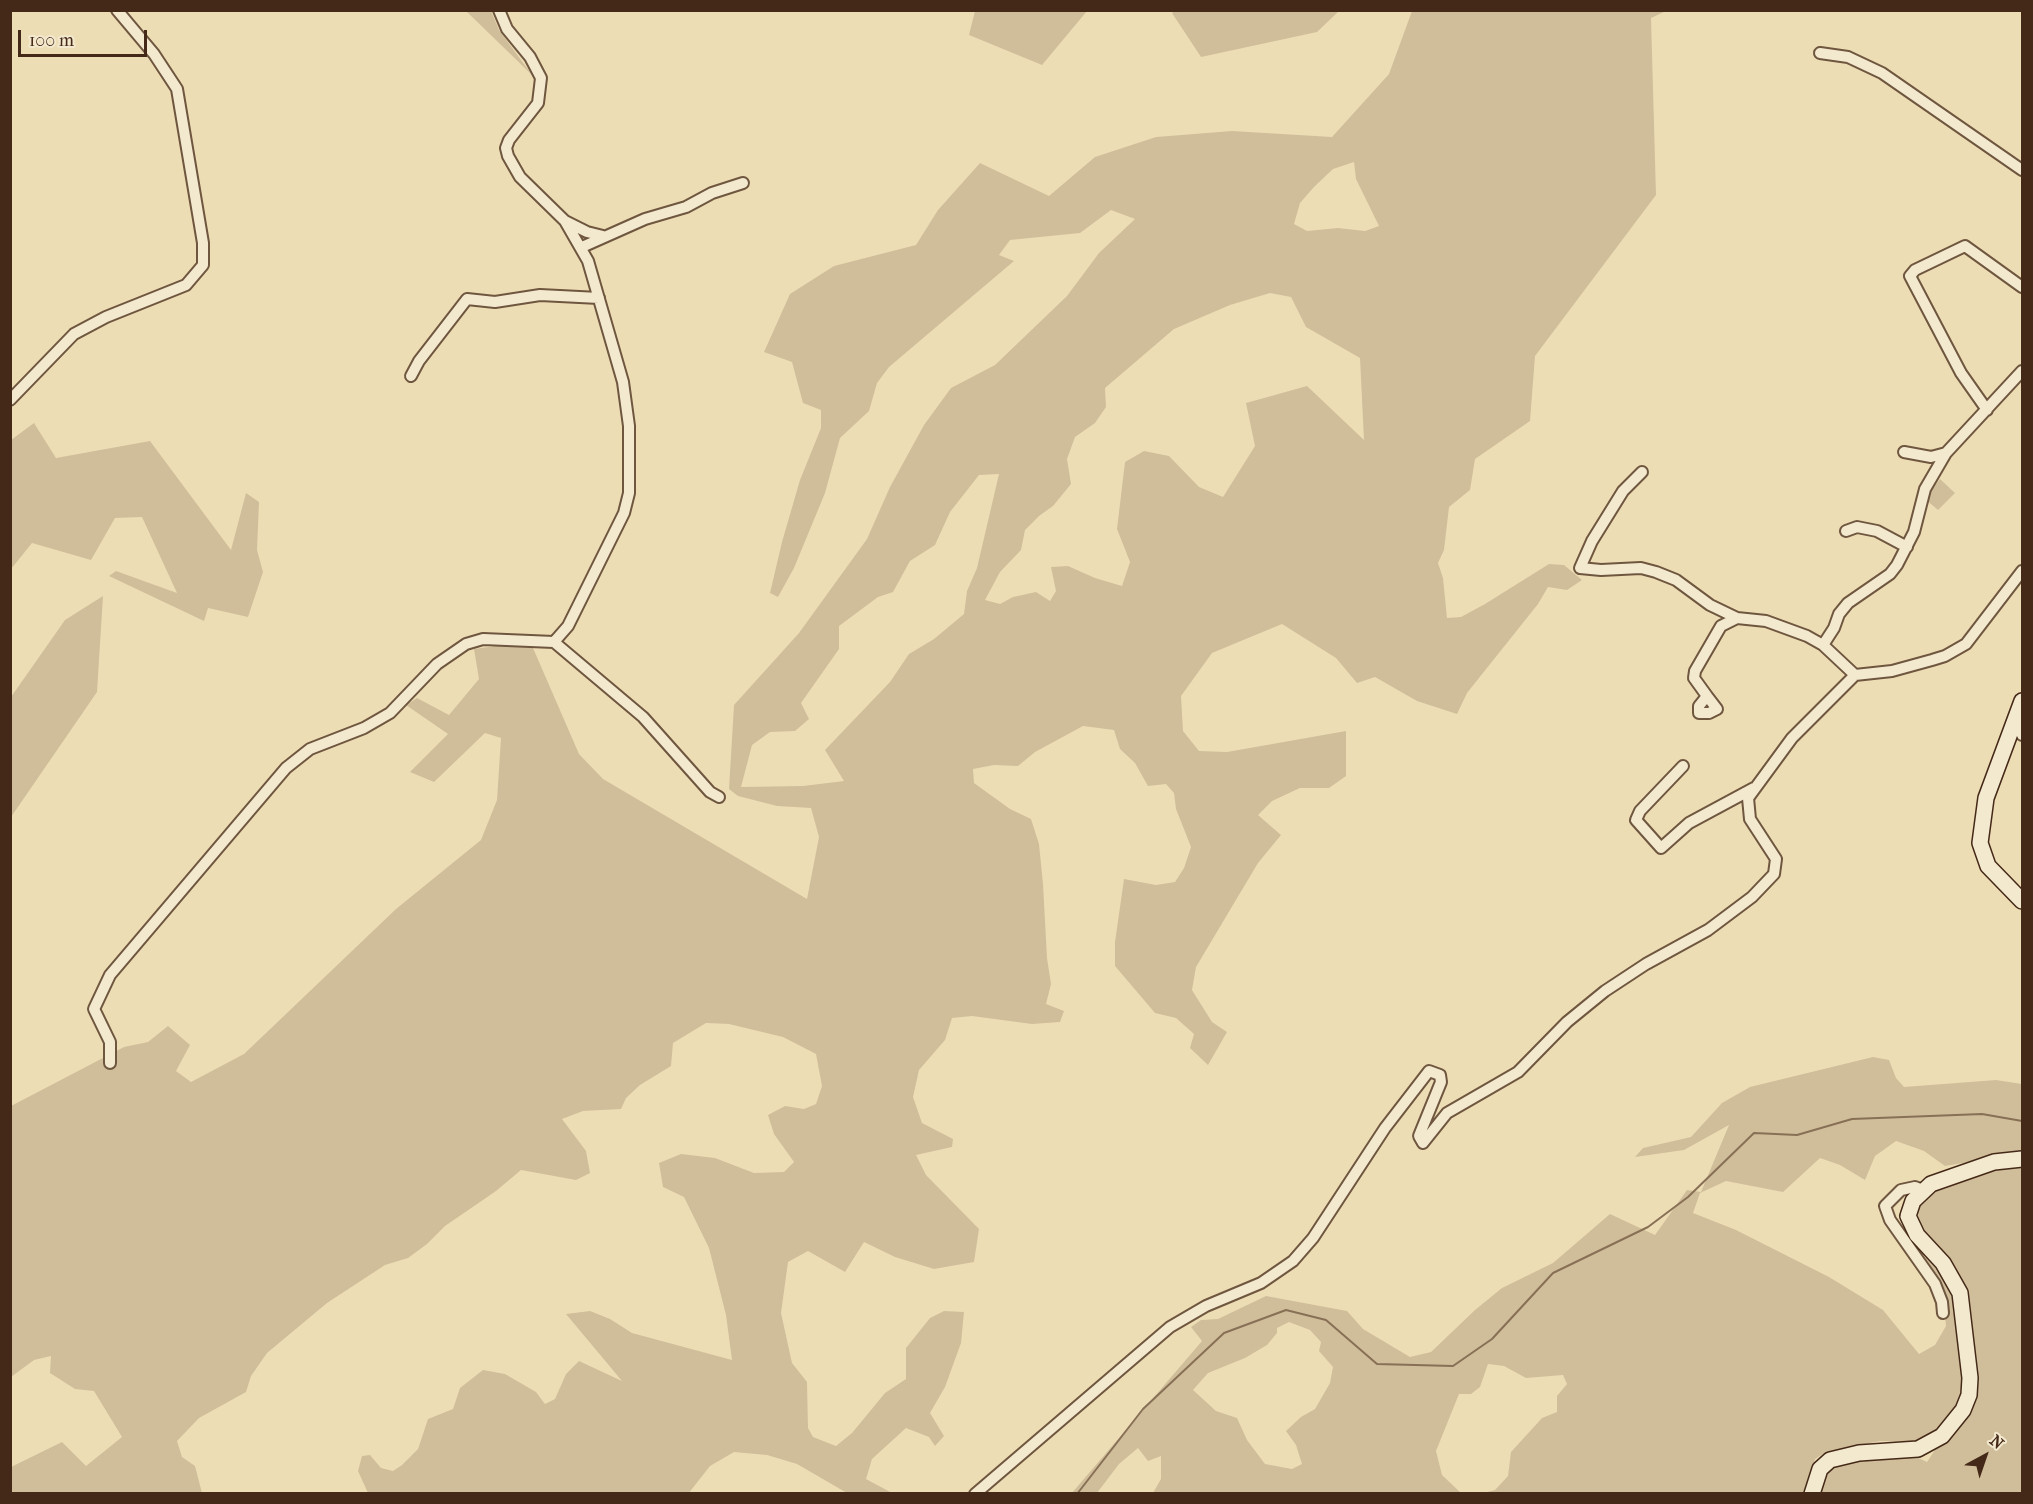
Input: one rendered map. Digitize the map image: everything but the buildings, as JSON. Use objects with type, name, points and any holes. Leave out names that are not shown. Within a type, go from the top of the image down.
[{"type":"street","points":[[10,400],[74,334],[106,317],[186,285],[203,266],[203,243],[183,111],[177,89],[154,54],[117,10]]},
{"type":"street","points":[[499,10],[507,29],[537,69],[542,85],[538,103],[509,140],[506,148],[508,156],[520,177],[565,220],[582,247],[623,382],[629,426],[629,493],[624,513],[604,558],[568,626],[554,642]]},
{"type":"street","points":[[1821,53],[1848,57],[1882,73],[2022,170]]},
{"type":"street","points":[[582,247],[603,236],[743,183]]},
{"type":"street","points":[[565,220],[587,232],[603,236]]},
{"type":"street","points":[[1987,410],[1961,373],[1910,276],[1915,270],[1965,246],[2022,287]]},
{"type":"street","points":[[411,376],[467,299],[495,302],[540,295],[599,298]]},
{"type":"street","points":[[1823,645],[1834,628],[1839,614],[1848,603],[1890,574],[1914,532],[1925,489],[1946,453],[2022,371]]},
{"type":"street","points":[[1904,452],[1932,457],[1946,453]]},
{"type":"street","points":[[1642,472],[1623,491],[1592,541],[1580,568],[1601,570],[1641,568],[1656,572],[1676,580],[1710,605],[1737,618],[1766,621],[1784,626],[1823,645],[1855,675]]},
{"type":"street","points":[[1846,531],[1857,527],[1877,531],[1907,547]]},
{"type":"street","points":[[975,1494],[1170,1327],[1206,1306],[1261,1283],[1293,1261],[1313,1238],[1385,1128],[1429,1071],[1440,1075],[1441,1082],[1419,1136],[1423,1143],[1448,1113],[1461,1103],[1498,1086],[1518,1072],[1567,1022],[1605,991],[1646,964],[1708,930],[1752,897],[1774,874],[1776,859],[1750,819],[1748,798],[1792,738],[1855,675],[1892,671],[1957,650],[1975,634],[2022,571]]},
{"type":"street","points":[[1707,696],[1694,678],[1695,671],[1721,626],[1737,618]]},
{"type":"street","points":[[110,1063],[110,1042],[94,1009],[110,975],[286,768],[310,749],[364,728],[390,713],[437,664],[466,644],[483,639],[554,642],[643,717],[710,792],[719,796]]},
{"type":"street","points":[[2022,701],[1986,798],[1980,843],[1989,866],[2022,901]]},
{"type":"street","points":[[2016,719],[2022,735]]},
{"type":"street","points":[[1683,766],[1640,811],[1636,819],[1661,848],[1689,823],[1754,788]]},
{"type":"street","points":[[1812,1494],[1820,1469],[1830,1460],[1859,1453],[1918,1449],[1942,1436],[1963,1410],[1969,1395],[1968,1342],[1960,1293],[1943,1263],[1917,1235],[1908,1216],[1912,1202],[1923,1190],[1960,1172],[1994,1162],[2022,1159]]},
{"type":"street","points":[[1923,1190],[1915,1187],[1901,1190],[1885,1206],[1890,1220],[1930,1276],[1942,1302],[1943,1313]]},
{"type":"shaded area","points":[[975,10],[1087,11],[1042,65],[969,35]]},
{"type":"shaded area","points":[[1175,10],[1339,11],[1317,32],[1201,57],[1172,13]]},
{"type":"shaded area","points":[[466,11],[491,11],[499,30],[532,75]]},
{"type":"shaded area","points":[[1412,11],[1666,11],[1651,18],[1656,195],[1535,356],[1530,421],[1475,459],[1470,490],[1449,507],[1444,550],[1438,563],[1443,578],[1447,618],[1461,617],[1549,564],[1564,565],[1582,580],[1567,590],[1548,587],[1538,604],[1467,693],[1457,714],[1417,701],[1375,677],[1357,683],[1336,658],[1282,624],[1212,653],[1181,696],[1183,731],[1199,751],[1227,752],[1346,731],[1346,776],[1329,788],[1300,788],[1272,801],[1258,815],[1281,835],[1258,863],[1196,967],[1192,990],[1212,1022],[1227,1032],[1208,1065],[1190,1048],[1194,1034],[1176,1018],[1155,1013],[1115,966],[1115,942],[1124,879],[1156,885],[1175,882],[1184,868],[1191,847],[1176,809],[1174,793],[1166,784],[1148,786],[1135,763],[1120,749],[1114,730],[1083,726],[1035,752],[1018,766],[994,765],[973,769],[974,783],[1010,809],[1031,819],[1039,844],[1043,884],[1047,958],[1051,984],[1046,1004],[1064,1011],[1060,1022],[1032,1024],[972,1016],[952,1018],[945,1040],[919,1070],[913,1097],[922,1123],[953,1139],[952,1147],[916,1155],[926,1175],[979,1229],[974,1262],[934,1269],[895,1257],[864,1242],[845,1272],[808,1251],[788,1262],[781,1313],[792,1363],[807,1382],[808,1428],[813,1437],[836,1446],[852,1433],[885,1393],[906,1379],[906,1348],[930,1318],[944,1311],[964,1312],[961,1343],[945,1387],[930,1413],[944,1436],[935,1446],[929,1437],[906,1428],[872,1459],[866,1479],[892,1493],[847,1493],[797,1464],[767,1455],[734,1452],[710,1466],[688,1494],[368,1493],[358,1471],[362,1456],[370,1455],[381,1468],[393,1471],[402,1465],[418,1449],[428,1419],[453,1409],[460,1388],[483,1370],[505,1374],[536,1392],[545,1404],[555,1399],[566,1374],[579,1361],[622,1381],[566,1314],[590,1311],[610,1319],[632,1333],[732,1360],[726,1315],[709,1248],[684,1197],[663,1187],[659,1163],[681,1154],[715,1158],[754,1173],[784,1172],[794,1162],[774,1134],[768,1115],[785,1106],[804,1109],[816,1104],[822,1086],[816,1054],[783,1037],[729,1024],[706,1023],[673,1043],[671,1066],[640,1085],[626,1098],[621,1109],[583,1111],[562,1119],[586,1151],[590,1173],[576,1180],[521,1170],[496,1191],[445,1226],[427,1244],[408,1258],[385,1265],[327,1303],[267,1353],[251,1376],[246,1392],[199,1418],[177,1441],[182,1457],[195,1466],[202,1493],[11,1493],[11,1467],[62,1442],[86,1466],[122,1437],[94,1391],[75,1389],[50,1373],[51,1356],[34,1360],[11,1377],[11,1106],[124,1047],[148,1042],[168,1026],[190,1045],[176,1071],[191,1082],[244,1054],[396,909],[481,840],[497,800],[501,738],[485,733],[434,782],[410,772],[448,734],[406,705],[417,698],[449,715],[479,679],[474,649],[510,644],[533,648],[579,754],[603,779],[807,899],[819,837],[811,808],[777,806],[738,796],[729,789],[734,705],[799,633],[867,539],[890,487],[924,425],[951,388],[995,365],[1067,296],[1099,253],[1135,219],[1111,210],[1080,233],[1010,240],[999,255],[1014,261],[889,367],[877,383],[869,411],[840,438],[825,493],[794,568],[778,597],[770,593],[782,542],[800,480],[821,428],[821,410],[803,403],[792,362],[764,352],[790,294],[834,266],[916,245],[938,210],[980,163],[1049,196],[1095,157],[1156,137],[1232,131],[1332,137],[1389,74]],"holes":[[[1354,162],[1356,179],[1379,226],[1365,231],[1338,228],[1307,231],[1294,224],[1300,203],[1314,187],[1333,169]],[[1270,293],[1291,297],[1306,327],[1360,358],[1364,440],[1307,386],[1246,403],[1255,446],[1223,497],[1199,487],[1169,456],[1144,451],[1125,462],[1117,529],[1130,562],[1122,586],[1095,578],[1068,566],[1051,567],[1056,591],[1050,601],[1036,592],[1013,597],[1000,604],[985,600],[1000,572],[1021,550],[1025,530],[1053,506],[1071,484],[1067,459],[1075,437],[1095,423],[1106,407],[1105,388],[1174,329],[1230,305]],[[999,474],[977,568],[967,591],[964,614],[934,639],[909,654],[890,682],[825,750],[844,781],[803,786],[741,787],[752,745],[770,732],[795,731],[809,719],[801,703],[839,649],[839,626],[878,597],[893,592],[910,561],[935,545],[950,512],[979,475]]]},
{"type":"shaded area","points":[[34,423],[56,458],[150,441],[231,550],[246,493],[259,502],[257,550],[263,572],[248,617],[208,608],[204,621],[109,576],[116,571],[177,593],[142,517],[115,518],[91,560],[32,543],[11,569],[11,440]]},
{"type":"shaded area","points":[[1940,479],[1955,493],[1938,510],[1925,499]]},
{"type":"shaded area","points":[[103,596],[97,692],[11,817],[11,697],[65,620]]},
{"type":"shaded area","points":[[1873,1057],[1889,1060],[1896,1078],[1904,1087],[1996,1080],[2022,1084],[2022,1153],[1945,1166],[1924,1151],[1896,1141],[1875,1156],[1865,1180],[1840,1165],[1820,1158],[1783,1192],[1726,1181],[1700,1193],[1693,1213],[1736,1230],[1829,1277],[1883,1310],[1919,1354],[1935,1345],[1946,1326],[1943,1296],[1920,1265],[1923,1257],[1930,1259],[1939,1267],[1961,1319],[1965,1387],[1960,1403],[1937,1433],[1916,1442],[1880,1441],[1826,1452],[1815,1459],[1807,1493],[1483,1493],[1495,1490],[1508,1476],[1511,1452],[1542,1418],[1557,1412],[1557,1396],[1567,1384],[1563,1375],[1526,1378],[1504,1366],[1488,1364],[1480,1387],[1471,1394],[1459,1394],[1436,1451],[1442,1475],[1461,1493],[1153,1493],[1161,1479],[1161,1456],[1148,1461],[1138,1448],[1119,1464],[1097,1493],[1071,1494],[1202,1341],[1191,1327],[1201,1320],[1218,1319],[1266,1296],[1347,1311],[1363,1329],[1410,1357],[1431,1352],[1502,1288],[1553,1263],[1610,1214],[1655,1235],[1687,1190],[1701,1192],[1729,1125],[1684,1150],[1635,1157],[1643,1148],[1691,1137],[1722,1103],[1750,1087]],"holes":[[[1289,1322],[1310,1330],[1321,1342],[1319,1351],[1333,1367],[1330,1383],[1315,1409],[1301,1417],[1286,1431],[1296,1445],[1302,1464],[1292,1469],[1265,1464],[1247,1440],[1237,1418],[1216,1411],[1193,1390],[1208,1373],[1245,1358],[1267,1345],[1277,1333],[1277,1328]]]},
{"type":"shaded area","points":[[2022,1165],[2022,1493],[1817,1494],[1819,1480],[1841,1460],[1910,1454],[1927,1462],[1939,1444],[1962,1421],[1970,1320],[1921,1230],[1914,1211],[1927,1193],[1982,1169]]},
{"type":"waterway","points":[[1077,1494],[1143,1409],[1224,1333],[1286,1310],[1326,1320],[1377,1364],[1453,1366],[1492,1339],[1553,1273],[1648,1227],[1688,1197],[1754,1133],[1797,1135],[1852,1119],[1982,1114],[2022,1121]]}]
